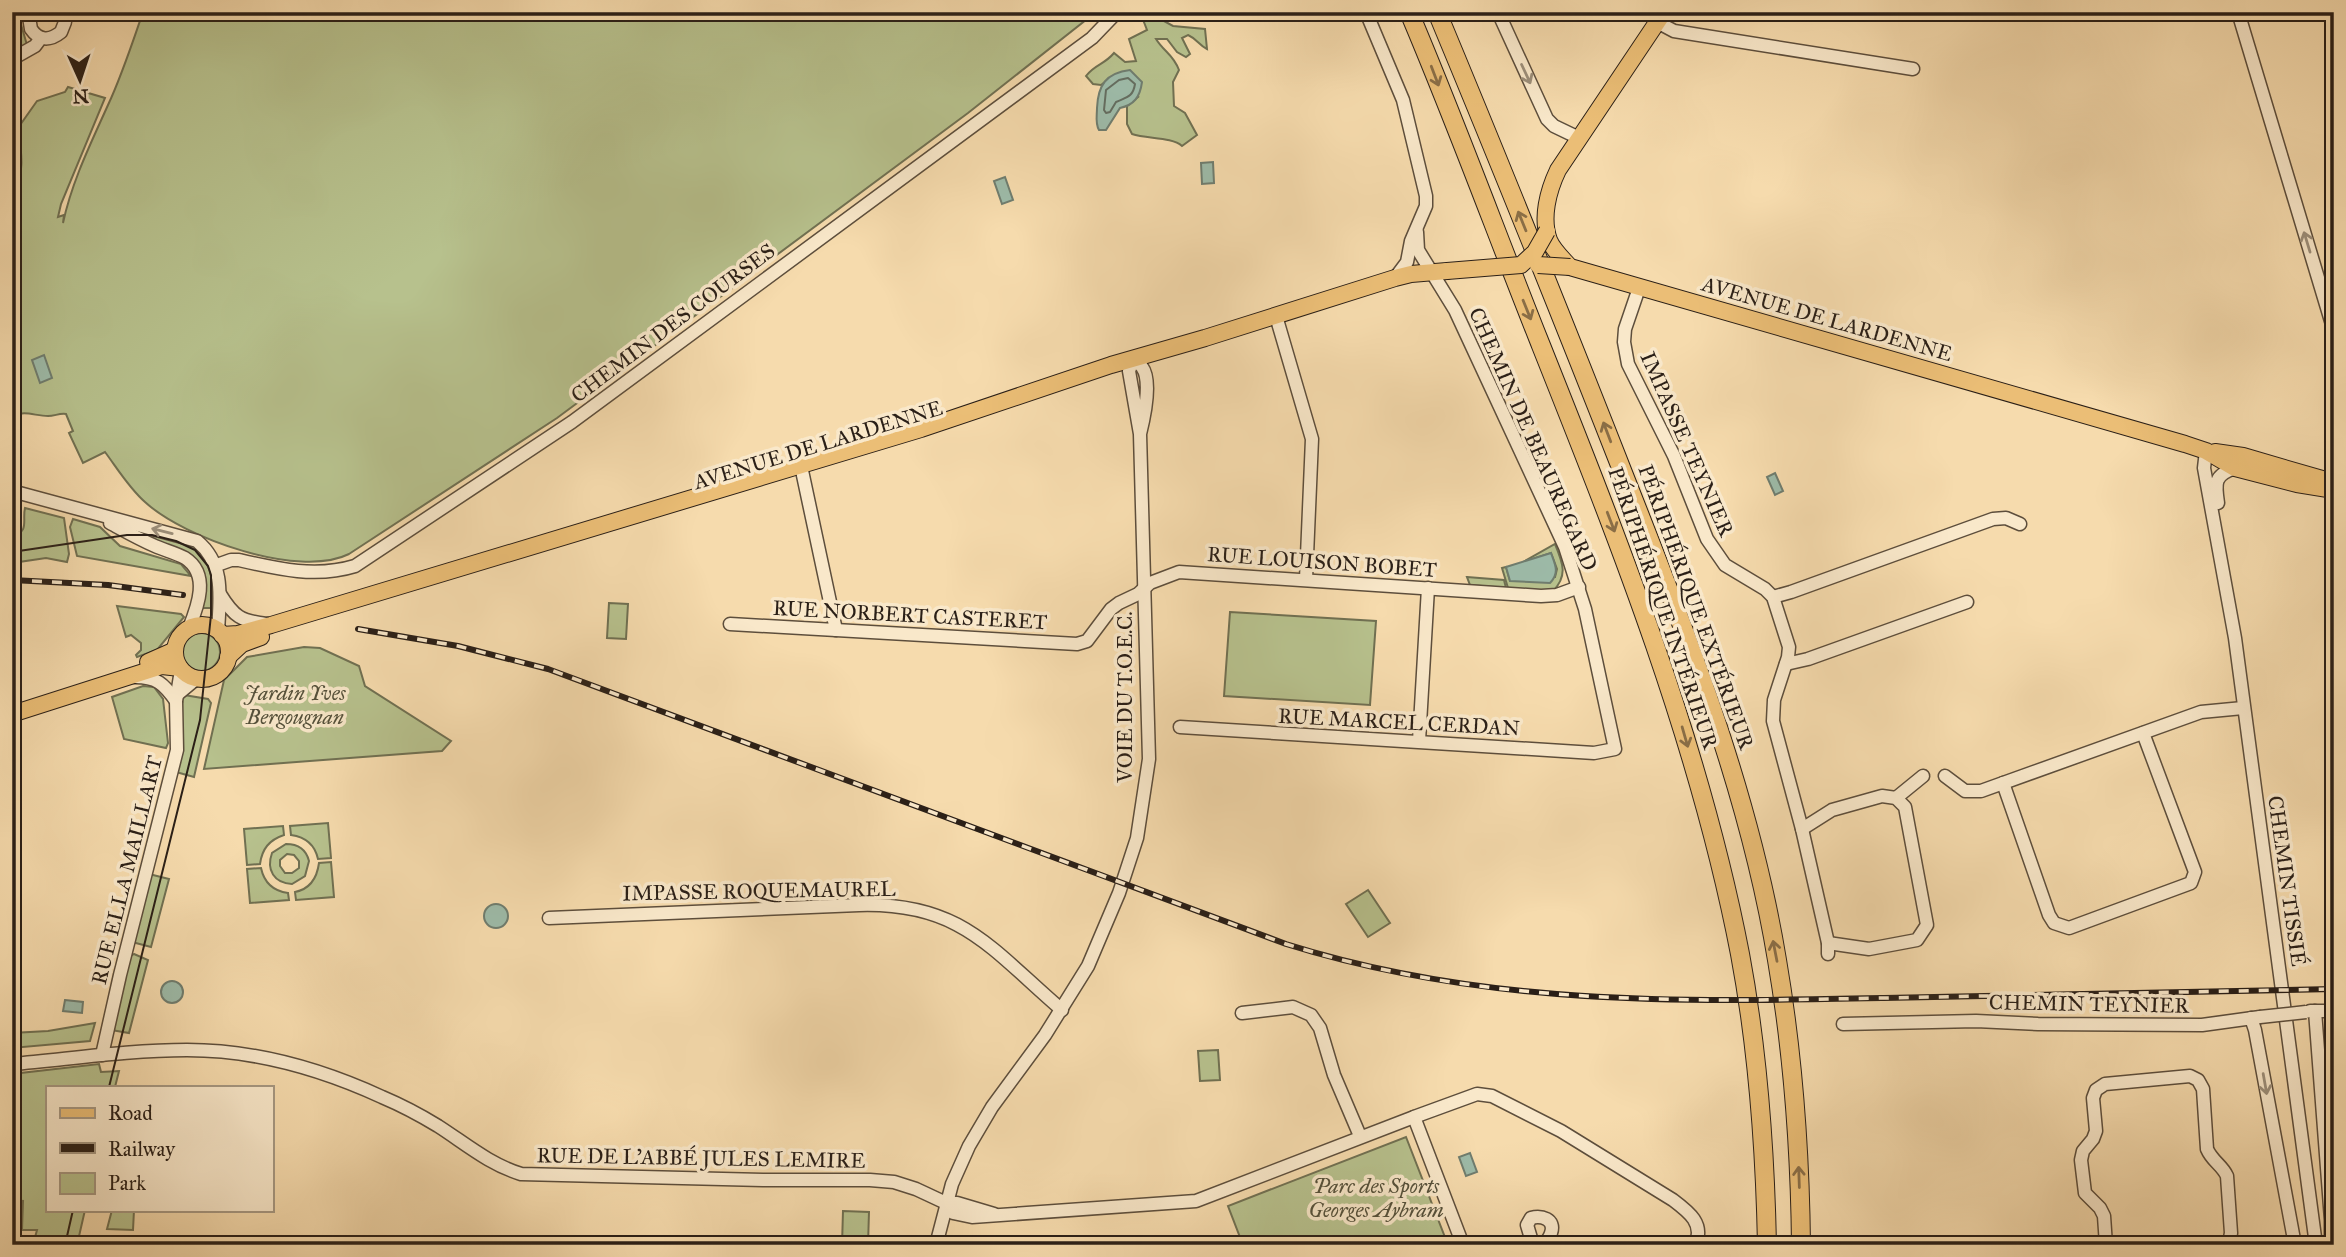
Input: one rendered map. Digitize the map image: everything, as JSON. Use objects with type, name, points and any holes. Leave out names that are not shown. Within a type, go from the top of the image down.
[{"type":"highway","name":"PÉRIPHÉRIQUE INTÉRIEUR","points":[[1409,12],[1636,590],[1680,718],[1728,897],[1750,1016],[1764,1149],[1767,1245]]},
{"type":"highway","name":"PÉRIPHÉRIQUE EXTÉRIEUR","points":[[1437,12],[1660,565],[1711,706],[1739,797],[1768,917],[1787,1022],[1796,1109],[1801,1245]]},
{"type":"main road","points":[[1538,265],[1548,257],[1547,200],[1558,170],[1660,17]]},
{"type":"main road","points":[[1521,265],[1549,236]]},
{"type":"main road","points":[[1549,236],[1570,267]]},
{"type":"main road","name":"AVENUE DE LARDENNE","points":[[228,657],[244,642],[1135,366],[1416,275],[1521,265],[1570,267],[1927,368],[2206,451],[2244,456],[2334,482]]},
{"type":"main road","name":"AVENUE DE LARDENNE","points":[[2206,451],[2235,468],[2297,484],[2334,490]]},
{"type":"main road","name":"AVENUE DE LARDENNE","points":[[220,633],[237,634],[271,625],[802,469]]},
{"type":"main road","points":[[12,714],[162,666],[180,669],[196,679],[205,679],[219,673],[228,657],[227,643],[220,633],[204,625],[189,628],[181,635],[175,650],[180,669]]},
{"type":"main road","points":[[12,704],[156,659],[175,650]]},
{"type":"street","points":[[32,12],[29,17],[31,29],[41,38],[48,39],[61,32],[65,22],[62,12]]},
{"type":"street","name":"CHEMIN DES COURSES","points":[[217,565],[239,560],[285,571],[324,572],[355,566],[583,414],[1082,46],[1117,12]]},
{"type":"street","points":[[1366,12],[1403,100],[1426,196],[1426,206],[1411,241],[1416,275]]},
{"type":"street","points":[[1498,12],[1547,119],[1554,126],[1579,138]]},
{"type":"street","points":[[2238,12],[2334,331]]},
{"type":"street","points":[[1660,17],[1674,32],[1913,69]]},
{"type":"street","points":[[12,59],[35,46],[41,38]]},
{"type":"street","points":[[1416,232],[1416,275]]},
{"type":"street","name":"CHEMIN DE BEAUREGARD","points":[[1416,275],[1448,297],[1564,547],[1578,587],[1615,749]]},
{"type":"street","name":"IMPASSE TEYNIER","points":[[1639,288],[1625,330],[1628,364],[1664,434],[1716,555],[1725,565],[1765,589],[1773,597]]},
{"type":"street","points":[[1277,320],[1312,439],[1306,579]]},
{"type":"street","name":"VOIE DU T.O.E.C.","points":[[936,1245],[946,1203],[969,1146],[992,1107],[1062,1010],[1088,966],[1131,859],[1142,816],[1149,759],[1140,434],[1135,366]]},
{"type":"street","name":"CHEMIN TISSIÉ","points":[[2206,451],[2204,468],[2235,638],[2316,1245]]},
{"type":"street","name":"CHEMIN TISSIÉ","points":[[2216,523],[2220,517],[2217,482],[2222,473],[2235,468]]},
{"type":"street","points":[[802,469],[836,630]]},
{"type":"street","points":[[12,491],[197,541],[217,565],[220,633]]},
{"type":"street","points":[[91,514],[141,540],[184,557],[194,567],[199,575],[200,590],[189,628]]},
{"type":"street","points":[[1802,829],[1832,810],[1882,796],[1896,798],[1905,807],[1927,925],[1917,940],[1869,949],[1828,948],[1772,710],[1789,647],[1773,597],[1993,519],[2006,518],[2020,524]]},
{"type":"street","name":"RUE LOUISON BOBET","points":[[1087,641],[1111,609],[1138,594],[1150,583],[1179,572],[1541,596],[1557,595],[1578,587]]},
{"type":"street","points":[[1419,741],[1428,588]]},
{"type":"street","points":[[220,594],[238,618],[271,625]]},
{"type":"street","points":[[1786,664],[1808,659],[1967,602]]},
{"type":"street","name":"RUE NORBERT CASTERET","points":[[730,624],[1077,644],[1087,641]]},
{"type":"street","name":"RUE ELLA MAILLART","points":[[102,1055],[177,750],[180,669]]},
{"type":"street","points":[[131,677],[155,679],[177,698],[196,679]]},
{"type":"street","points":[[1945,776],[1965,791],[1982,791],[2201,712],[2243,708]]},
{"type":"street","name":"RUE MARCEL CERDAN","points":[[1180,727],[1594,753],[1615,749]]},
{"type":"street","points":[[2003,783],[2049,915],[2054,922],[2068,928],[2191,883],[2195,872],[2143,733]]},
{"type":"street","points":[[1896,798],[1923,776]]},
{"type":"street","name":"IMPASSE ROQUEMAUREL","points":[[549,918],[878,904],[915,908],[954,922],[974,934],[1062,1010]]},
{"type":"street","points":[[1242,1013],[1293,1007],[1311,1015],[1320,1028],[1334,1075],[1360,1136]]},
{"type":"street","points":[[2311,1011],[2332,1219],[2331,1245]]},
{"type":"street","name":"CHEMIN TEYNIER","points":[[1843,1024],[1976,1021],[2202,1025],[2311,1011],[2334,1011]]},
{"type":"street","points":[[2255,1017],[2255,1030],[2293,1244]]},
{"type":"street","name":"RUE DE L'ABBÉ JULES LEMIRE","points":[[12,1064],[102,1055],[205,1050],[289,1063],[356,1085],[400,1105],[439,1127],[496,1166],[521,1174],[870,1180],[905,1186],[946,1203],[953,1213],[972,1217],[1196,1201],[1360,1136],[1477,1094],[1492,1096],[1572,1137],[1686,1209],[1698,1225],[1699,1235],[1695,1245]]},
{"type":"street","points":[[2106,1245],[2104,1216],[2085,1193],[2081,1160],[2083,1150],[2096,1131],[2093,1098],[2096,1090],[2105,1084],[2190,1076],[2198,1080],[2203,1089],[2207,1149],[2211,1158],[2227,1176],[2231,1233],[2229,1244]]},
{"type":"street","points":[[1414,1117],[1463,1245]]},
{"type":"street","points":[[1533,1245],[1527,1225],[1531,1218],[1540,1216],[1547,1219],[1552,1227],[1544,1245]]},
{"type":"green space","points":[[12,12],[23,12],[20,21],[27,45],[12,53]]},
{"type":"green space","points":[[143,12],[1096,12],[968,113],[557,418],[349,554],[327,560],[302,561],[243,551],[186,529],[163,516],[134,491],[105,452],[83,463],[69,433],[73,431],[66,414],[48,416],[21,413],[12,416],[12,300],[19,283],[12,271],[12,199],[21,173],[18,128],[37,101],[65,92],[68,87],[105,98],[61,204],[58,217],[64,215],[63,223],[77,177],[118,82]]},
{"type":"green space","points":[[1153,15],[1173,26],[1205,29],[1207,49],[1188,35],[1182,38],[1190,54],[1186,57],[1177,52],[1167,39],[1156,39],[1179,70],[1173,82],[1174,106],[1185,113],[1197,135],[1182,146],[1172,141],[1132,134],[1127,124],[1127,106],[1138,97],[1105,82],[1101,85],[1093,84],[1086,76],[1114,53],[1125,62],[1136,61],[1129,39],[1147,30],[1142,17]]},
{"type":"green space","points":[[25,508],[64,518],[69,554],[67,562],[46,558],[12,563],[12,535],[23,529]]},
{"type":"green space","points":[[73,519],[100,527],[120,546],[181,564],[191,576],[77,556],[70,527]]},
{"type":"green space","points":[[113,520],[191,543],[205,557],[212,572],[214,608],[203,608],[202,573]]},
{"type":"green space","points":[[1555,544],[1563,569],[1561,580],[1553,591],[1508,588],[1502,568],[1506,567],[1510,581],[1555,577],[1557,569],[1551,553],[1523,562]]},
{"type":"green space","points":[[1467,577],[1504,580],[1506,588],[1470,585]]},
{"type":"green space","points":[[609,603],[628,604],[626,639],[607,638]]},
{"type":"green space","points":[[117,606],[181,614],[184,617],[157,650],[137,657],[141,643],[131,635],[126,637]]},
{"type":"green space","points":[[1230,612],[1376,621],[1370,705],[1224,696]]},
{"type":"green space","points":[[201,633],[215,638],[220,652],[215,666],[201,671],[187,666],[182,652],[187,638]]},
{"type":"green space","name":"Jardin Yves Bergougnan","points":[[304,647],[320,648],[359,666],[365,686],[451,741],[442,751],[204,769],[224,680],[247,657]]},
{"type":"green space","points":[[143,686],[154,687],[163,699],[168,743],[166,748],[124,739],[112,697]]},
{"type":"green space","points":[[184,695],[208,699],[211,703],[194,777],[176,772],[183,738],[181,702]]},
{"type":"green space","points":[[328,823],[331,858],[318,859],[309,842],[291,835],[290,826]]},
{"type":"green space","points":[[283,826],[284,835],[267,846],[260,864],[247,865],[244,829]]},
{"type":"green space","points":[[286,844],[301,848],[309,861],[305,876],[292,884],[280,881],[271,870],[272,853]],"holes":[[[287,854],[294,855],[299,861],[299,868],[292,873],[285,873],[280,866],[280,860]]]},
{"type":"green space","points":[[331,862],[334,897],[296,900],[295,892],[312,882],[319,863]]},
{"type":"green space","points":[[261,868],[267,882],[288,893],[289,900],[250,903],[247,869]]},
{"type":"green space","points":[[149,874],[169,879],[151,947],[132,942]]},
{"type":"green space","points":[[1368,890],[1390,923],[1368,937],[1346,904]]},
{"type":"green space","points":[[134,954],[148,960],[129,1033],[111,1030],[129,957]]},
{"type":"green space","points":[[95,1023],[90,1041],[12,1048],[12,1033],[48,1031]]},
{"type":"green space","points":[[1218,1050],[1220,1080],[1200,1081],[1198,1051]]},
{"type":"green space","points":[[99,1064],[101,1072],[119,1071],[115,1086],[46,1086],[46,1212],[85,1212],[77,1245],[33,1245],[37,1230],[22,1230],[23,1201],[12,1200],[12,1074]]},
{"type":"green space","name":"Parc des Sports Georges Aybram","points":[[1406,1137],[1448,1245],[1243,1245],[1228,1206]]},
{"type":"green space","points":[[843,1211],[869,1212],[868,1245],[842,1245]]},
{"type":"green space","points":[[111,1212],[134,1212],[133,1230],[107,1229]]},
{"type":"water","points":[[1130,70],[1142,82],[1138,96],[1129,105],[1120,108],[1106,130],[1099,130],[1097,108],[1102,87],[1109,77]]},
{"type":"water","points":[[1213,162],[1214,183],[1202,184],[1201,163]]},
{"type":"water","points":[[1005,177],[1013,200],[1002,204],[994,181]]},
{"type":"water","points":[[44,355],[52,378],[40,383],[32,360]]},
{"type":"water","points":[[1775,473],[1783,491],[1775,495],[1767,477]]},
{"type":"water","points":[[1551,553],[1556,572],[1550,583],[1510,581],[1506,567]]},
{"type":"water","points":[[496,904],[504,908],[508,916],[504,924],[496,928],[488,924],[484,916],[488,908]]},
{"type":"water","points":[[172,981],[180,984],[183,992],[180,1000],[172,1003],[164,1000],[161,992],[164,984]]},
{"type":"water","points":[[65,1000],[83,1002],[82,1013],[63,1011]]},
{"type":"water","points":[[1470,1153],[1477,1172],[1466,1176],[1459,1157]]},
{"type":"tram line","points":[[12,552],[127,535],[152,535],[176,541],[195,550],[208,566],[211,575],[211,615],[200,720],[109,1086]]},
{"type":"tram line","points":[[65,1245],[73,1212]]},
{"type":"railway","points":[[12,580],[108,585],[183,595]]},
{"type":"railway","points":[[358,629],[458,646],[548,669],[1286,944],[1360,964],[1434,979],[1582,996],[1732,1000],[2334,989]]}]
